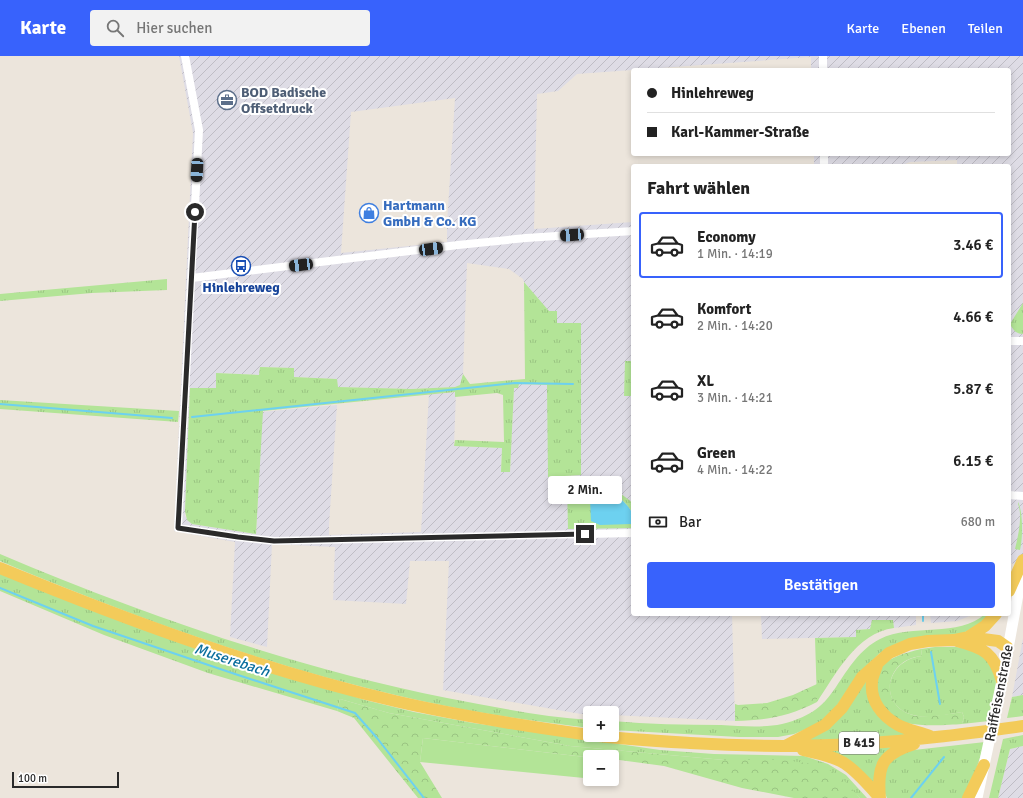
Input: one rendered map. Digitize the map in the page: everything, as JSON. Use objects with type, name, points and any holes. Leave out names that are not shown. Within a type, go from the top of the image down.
[{"type":"main road","points":[[1011,587],[1023,560]]},
{"type":"main road","name":"B 415","points":[[0,568],[87,604],[176,637],[331,685],[396,701],[501,723],[583,734]]},
{"type":"main road","points":[[972,642],[994,616]]},
{"type":"main road","points":[[784,746],[825,725],[842,708],[862,677],[889,653],[910,644],[928,641],[954,640],[972,642],[993,649],[1008,648]]},
{"type":"main road","points":[[972,642],[994,660],[1002,681]]},
{"type":"main road","points":[[879,661],[872,681],[873,698],[882,713],[898,725],[935,738]]},
{"type":"main road","name":"B 415","points":[[619,738],[738,746],[784,746],[868,743],[935,738],[1023,726]]},
{"type":"main road","points":[[880,798],[880,776],[885,760],[898,749],[935,738]]},
{"type":"main road","points":[[784,746],[824,754],[844,763],[866,782],[880,798]]},
{"type":"main road","points":[[968,798],[984,766]]},
{"type":"street","points":[[185,56],[199,130],[178,528],[274,541],[631,533]]},
{"type":"street","points":[[823,56],[823,68]]},
{"type":"street","points":[[192,278],[458,245],[526,238],[631,231]]},
{"type":"street","points":[[1011,341],[1023,341]]},
{"type":"street","points":[[1011,495],[1023,496]]},
{"type":"street","name":"Raiffeisenstraße","points":[[977,798],[1002,681],[1023,565]]},
{"type":"shaded area","points":[[179,56],[1023,56],[1023,565],[1011,563],[1011,164],[957,164],[957,160],[910,162],[905,164],[814,164],[814,156],[1011,156],[1011,68],[811,68],[811,57],[660,68],[631,68],[631,70],[577,74],[558,91],[537,94],[534,229],[631,222],[631,616],[732,616],[735,721],[619,715],[619,706],[583,706],[583,714],[581,714],[443,690],[449,561],[410,561],[406,604],[333,600],[335,547],[272,544],[267,647],[230,637],[235,542],[174,531],[193,133]],"holes":[[[455,98],[447,242],[341,253],[351,112]],[[467,263],[509,269],[523,279],[557,323],[580,323],[581,475],[548,477],[548,385],[519,384],[514,388],[510,472],[501,472],[502,448],[454,446],[456,392],[429,394],[421,532],[329,535],[337,405],[262,412],[256,534],[192,524],[185,516],[190,388],[216,388],[216,373],[259,375],[260,367],[294,368],[294,377],[337,379],[337,387],[411,389],[456,387],[460,385],[463,374]]]},
{"type":"shaded area","points":[[761,616],[916,616],[916,625],[894,628],[893,620],[872,620],[870,629],[856,630],[856,637],[762,639]]},
{"type":"shaded area","points":[[930,616],[970,616],[957,621],[931,623]]},
{"type":"shaded area","points":[[1023,638],[1023,695],[1012,697]]},
{"type":"shaded area","points":[[1023,746],[1023,798],[998,798],[1010,749]]},
{"type":"green space","points":[[167,279],[167,290],[92,293],[0,301],[0,294]]},
{"type":"green space","points":[[524,282],[549,311],[557,311],[557,323],[581,323],[581,475],[548,477],[547,385],[519,384],[518,388],[514,388],[510,472],[501,472],[502,448],[454,446],[455,440],[504,442],[503,395],[497,393],[455,397],[455,392],[263,411],[256,534],[192,524],[187,520],[185,511],[190,388],[216,388],[216,373],[259,375],[260,367],[294,368],[294,377],[337,379],[338,387],[411,389],[455,387],[460,385],[463,374],[470,384],[525,379]]},
{"type":"green space","points":[[1023,303],[1023,334],[1015,331],[1011,326],[1011,322]]},
{"type":"green space","points":[[625,361],[631,361],[631,396],[624,396]]},
{"type":"green space","points":[[0,400],[179,411],[178,422],[0,409]]},
{"type":"green space","points":[[608,484],[631,501],[631,511],[615,494],[600,489],[631,523],[631,528],[568,529],[567,485]]},
{"type":"green space","points":[[1018,502],[1020,506],[1022,525],[1020,550],[1015,549],[1020,520]]},
{"type":"green space","points":[[0,554],[109,598],[164,618],[276,655],[332,671],[447,698],[536,714],[583,720],[583,727],[464,710],[332,679],[276,663],[164,626],[0,561]]},
{"type":"green space","points":[[0,573],[205,652],[365,700],[414,712],[473,723],[583,739],[583,742],[605,742],[660,750],[714,754],[804,756],[828,764],[846,775],[867,798],[860,798],[857,795],[784,760],[724,760],[570,746],[389,713],[340,699],[337,711],[208,673],[104,635],[0,591]]},
{"type":"green space","points":[[982,616],[990,616],[984,623],[963,633],[894,646],[880,653],[858,674],[832,713],[822,722],[794,734],[778,737],[739,737],[619,730],[619,722],[767,726],[792,721],[807,715],[822,704],[860,654],[880,639],[893,634],[962,626]]},
{"type":"green space","points":[[872,620],[893,620],[894,628],[881,631],[858,646],[848,656],[817,702],[815,638],[856,637],[856,630],[870,629]]},
{"type":"green space","points":[[935,647],[973,649],[983,654],[995,671],[996,684],[989,721],[962,724],[964,717],[962,712],[934,716],[918,716],[905,712],[896,705],[891,695],[890,685],[893,675],[899,666],[909,659],[922,656],[921,649]]},
{"type":"green space","points":[[921,649],[922,656],[909,659],[899,666],[893,675],[890,685],[891,695],[896,705],[905,712],[918,716],[934,716],[962,712],[964,717],[962,724],[919,725],[903,722],[894,717],[877,700],[877,677],[883,665],[894,657]]},
{"type":"green space","points":[[867,676],[912,735],[804,741]]},
{"type":"green space","points":[[817,684],[817,702],[806,707],[777,717],[735,721],[735,704],[767,703],[793,695]]},
{"type":"green space","points":[[1023,695],[1023,716],[1007,718],[1012,697]]},
{"type":"green space","points":[[340,699],[389,713],[570,746],[614,750],[583,750],[583,757],[423,738],[420,762],[442,798],[418,798],[354,718],[337,711]]},
{"type":"green space","points":[[1023,735],[1023,746],[1010,749],[998,798],[989,798],[1003,739]]},
{"type":"green space","points":[[423,738],[583,757],[583,778],[420,762]]},
{"type":"green space","points":[[985,742],[976,770],[963,798],[887,798],[883,789],[885,766],[905,751]]},
{"type":"green space","points":[[892,747],[877,788],[828,751]]},
{"type":"green space","points":[[619,750],[724,760],[784,760],[813,764],[840,776],[860,798],[794,798],[742,788],[664,766],[619,760]]},
{"type":"water","points":[[599,489],[615,494],[631,511],[631,524],[600,525],[591,521],[590,499]]},
{"type":"waterway","points":[[192,417],[515,383],[573,384]]},
{"type":"waterway","points":[[0,404],[172,418]]},
{"type":"waterway","name":"Muserebach","points":[[0,588],[93,626],[355,713],[377,738],[424,798]]},
{"type":"waterway","points":[[923,616],[923,621]]},
{"type":"waterway","points":[[931,652],[940,704]]},
{"type":"waterway","points":[[911,798],[944,757]]},
{"type":"place","name":"BOD Badische Offsetdruck","points":[[227,100]]},
{"type":"place","name":"Hartmann GmbH & Co. KG","points":[[369,213]]},
{"type":"place","name":"Hinlehreweg","points":[[241,266]]},
{"type":"route","points":[[195,212],[178,528],[274,541],[585,534]]}]
